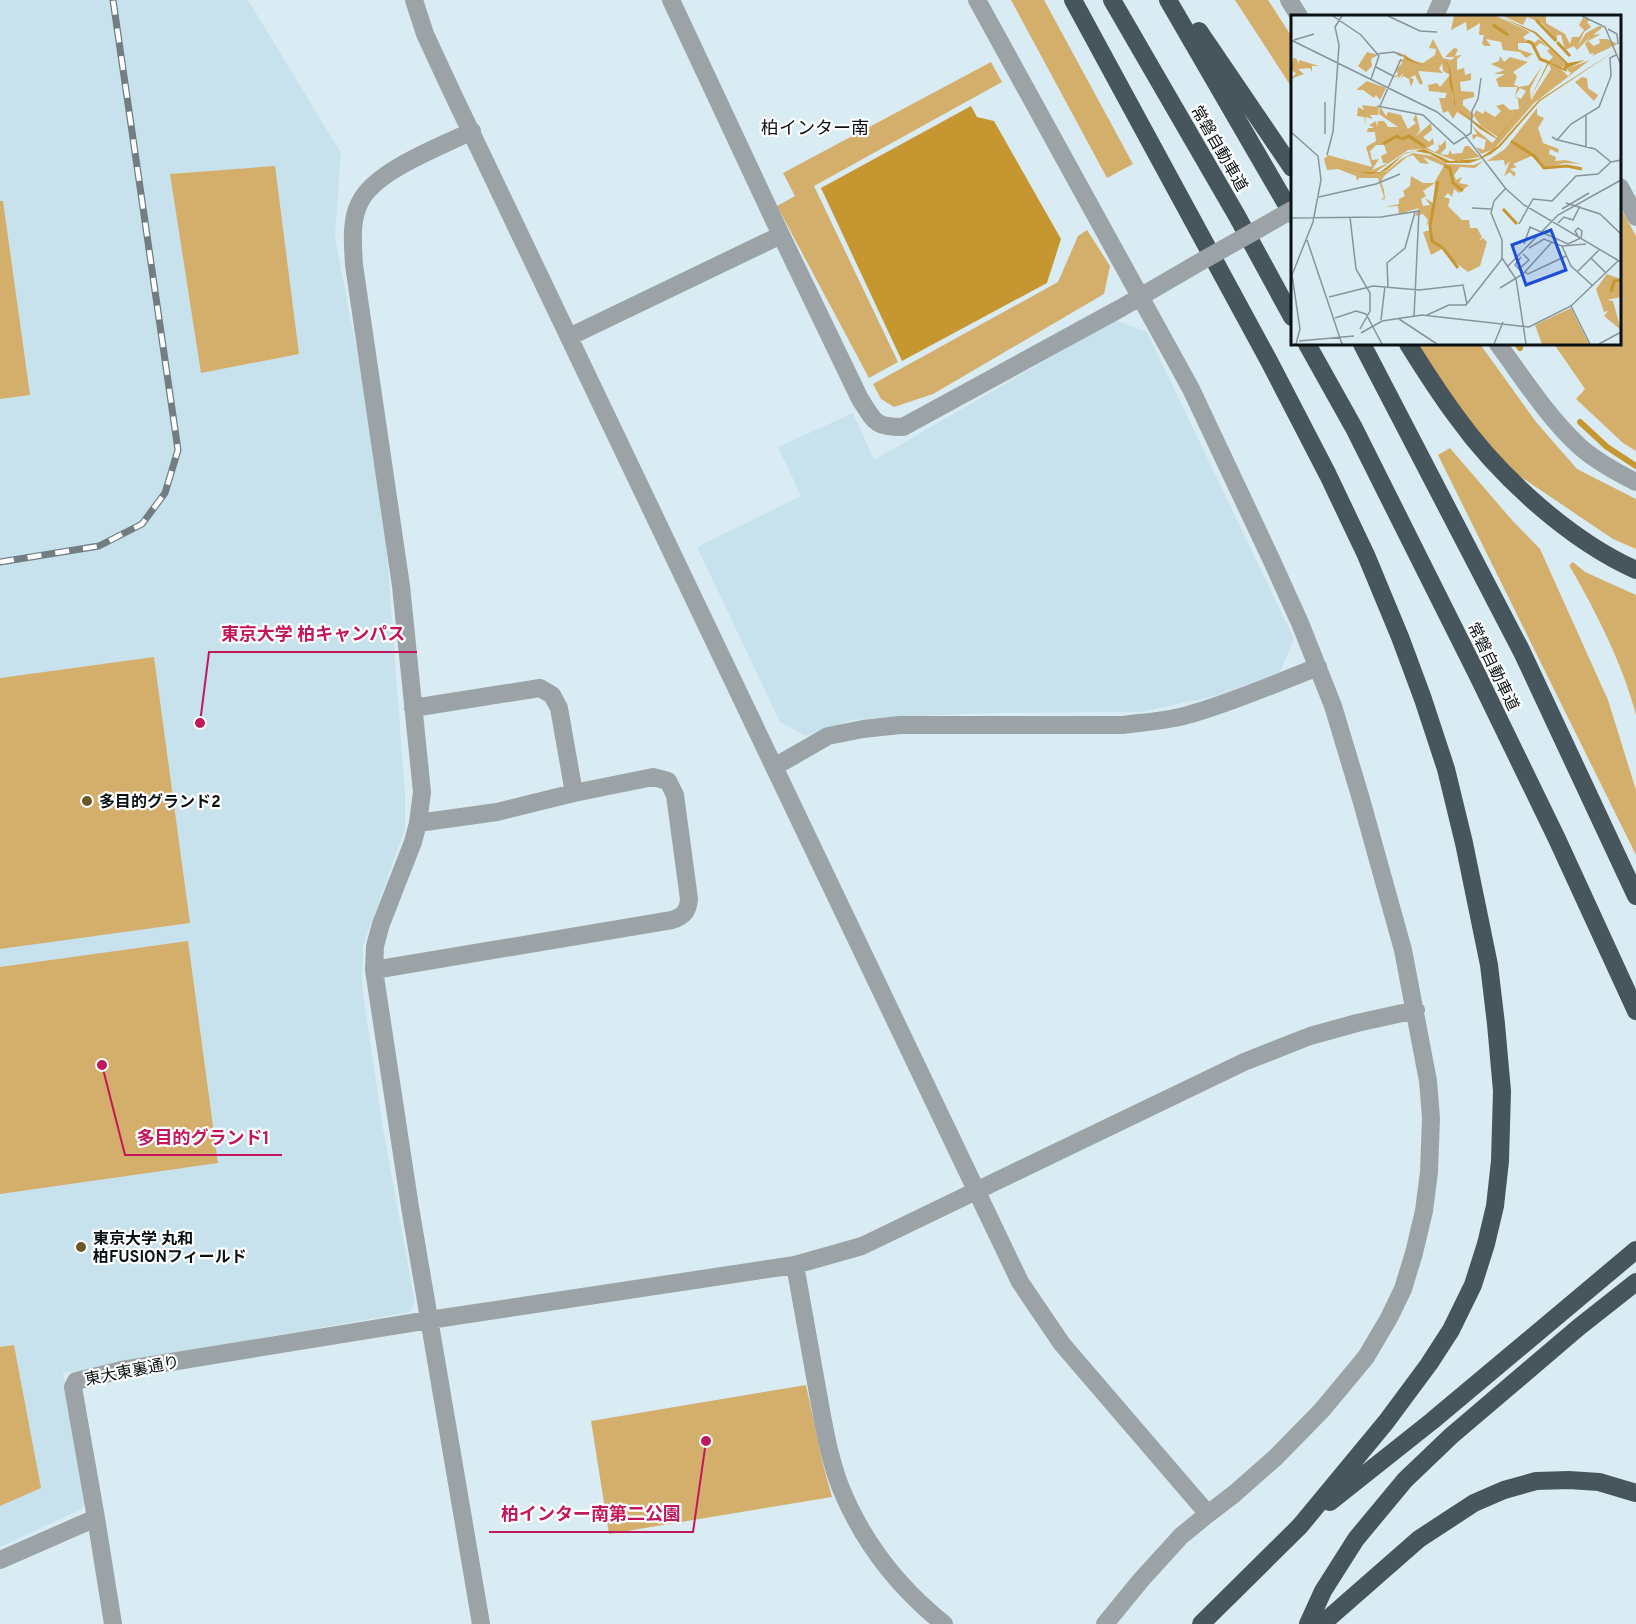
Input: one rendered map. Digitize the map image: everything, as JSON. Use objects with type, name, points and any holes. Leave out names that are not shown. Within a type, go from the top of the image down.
[{"type":"highway","points":[[1073,0],[1269,361],[1328,475],[1366,555],[1400,637],[1446,769],[1464,843],[1489,965],[1502,1090],[1500,1161],[1495,1206],[1473,1285],[1451,1330],[1386,1422],[1300,1526],[1201,1624]]},
{"type":"highway","name":"常磐自動車道","points":[[1112,0],[1291,313]]},
{"type":"highway","name":"常磐自動車道","points":[[1168,0],[1291,209]]},
{"type":"highway","points":[[1178,0],[1291,165]]},
{"type":"highway","name":"常磐自動車道","points":[[1308,345],[1354,428],[1477,674],[1557,838],[1636,1011]]},
{"type":"highway","name":"常磐自動車道","points":[[1363,345],[1522,652],[1636,896]]},
{"type":"highway","points":[[1408,345],[1457,418],[1504,473],[1554,519],[1594,547],[1636,570]]},
{"type":"highway","points":[[1300,1526],[1432,1421],[1636,1250]]},
{"type":"highway","points":[[1308,1624],[1323,1592],[1356,1539],[1405,1480],[1451,1436],[1579,1327],[1636,1282]]},
{"type":"highway","points":[[1322,1624],[1419,1539],[1474,1503],[1504,1490],[1536,1481],[1569,1480],[1599,1482],[1636,1493]]},
{"type":"street","points":[[414,0],[425,34],[1020,1282],[1062,1344],[1208,1514]]},
{"type":"street","points":[[671,0],[860,399],[874,422],[885,427],[903,428],[1291,213]]},
{"type":"street","points":[[977,0],[1191,389],[1272,561],[1318,667],[1333,706],[1361,799],[1403,950],[1428,1081],[1431,1118],[1429,1173],[1424,1211],[1403,1289],[1366,1357],[1322,1410],[1275,1458],[1181,1536],[1106,1624]]},
{"type":"street","points":[[1289,0],[1298,15]]},
{"type":"street","points":[[1435,15],[1442,0]]},
{"type":"street","points":[[472,131],[399,167],[374,184],[360,202],[353,225],[354,265],[401,586],[422,792],[413,842],[381,924],[375,946],[374,970],[410,1207],[481,1624]]},
{"type":"street","points":[[1621,190],[1636,217]]},
{"type":"street","points":[[569,337],[781,235]]},
{"type":"street","points":[[1499,345],[1556,422],[1579,447],[1636,482]]},
{"type":"street","points":[[774,767],[828,736],[863,729],[900,725],[1122,725],[1190,715],[1318,667]]},
{"type":"street","points":[[413,708],[540,688],[552,695],[559,708],[574,793]]},
{"type":"street","points":[[374,970],[672,920],[685,914],[688,907],[688,887],[675,795],[668,781],[653,777],[497,812],[418,823]]},
{"type":"street","points":[[429,1320],[795,1265],[862,1246],[1244,1062],[1310,1036],[1416,1010]]},
{"type":"street","points":[[795,1265],[829,1451],[841,1487],[860,1528],[876,1554],[928,1611],[944,1624]]},
{"type":"street","name":"東大東裏通り","points":[[96,1518],[73,1387],[76,1381],[122,1370],[429,1320]]},
{"type":"street","points":[[0,1560],[96,1518],[113,1624]]},
{"type":"shaded area","points":[[0,0],[248,0],[341,153],[335,238],[363,383],[386,540],[405,794],[405,829],[363,946],[362,987],[383,1128],[415,1303],[410,1312],[63,1373],[86,1501],[82,1509],[0,1547]]},
{"type":"shaded area","points":[[1011,0],[1044,0],[1133,164],[1107,178]]},
{"type":"shaded area","points":[[1235,0],[1268,0],[1291,35],[1291,86]]},
{"type":"shaded area","points":[[991,62],[1002,82],[814,186],[898,362],[869,378],[777,206],[795,196],[783,173]]},
{"type":"shaded area","points":[[971,106],[977,117],[994,121],[1061,239],[1047,283],[902,361],[821,188]]},
{"type":"shaded area","points":[[275,166],[299,354],[201,373],[170,174]]},
{"type":"shaded area","points":[[0,201],[3,201],[30,395],[0,399]]},
{"type":"shaded area","points":[[1621,209],[1636,236],[1636,451],[1623,443],[1576,399],[1585,389],[1555,345],[1621,345]]},
{"type":"shaded area","points":[[1087,230],[1110,266],[1104,294],[933,394],[894,407],[881,399],[873,384],[1058,282],[1078,236]]},
{"type":"shaded area","points":[[1115,320],[1147,332],[1294,639],[1280,672],[1223,694],[1142,712],[992,713],[892,717],[853,720],[805,736],[780,722],[697,547],[801,496],[778,447],[853,413],[874,460]]},
{"type":"shaded area","points":[[1417,345],[1481,345],[1536,422],[1577,469],[1636,499],[1636,549],[1613,539],[1515,473],[1476,432]]},
{"type":"shaded area","points":[[1450,448],[1540,549],[1608,700],[1636,790],[1636,855],[1438,455]]},
{"type":"shaded area","points":[[1573,562],[1585,572],[1636,595],[1636,715],[1607,638],[1569,565]]},
{"type":"shaded area","name":"多目的グランド2","points":[[154,657],[190,923],[0,949],[0,678]]},
{"type":"shaded area","points":[[188,941],[218,1163],[0,1194],[0,967]]},
{"type":"shaded area","points":[[14,1345],[41,1488],[0,1506],[0,1347]]},
{"type":"shaded area","points":[[806,1385],[832,1497],[609,1534],[591,1421]]},
{"type":"waterway","points":[[1580,422],[1607,447],[1636,466]]},
{"type":"railway","points":[[0,562],[99,546],[142,524],[165,493],[178,450],[113,0]]},
{"type":"place","name":"東京大学 柏キャンパス","points":[[200,723]]},
{"type":"place","name":"多目的グランド2","points":[[87,801]]},
{"type":"place","name":"多目的グランド1","points":[[102,1065]]},
{"type":"place","name":"東京大学 丸和 柏FUSIONフィールド","points":[[81,1247]]},
{"type":"place","name":"柏インター南第二公園","points":[[706,1441]]},
{"type":"district","name":"柏インター南","points":[[815,128]]}]
